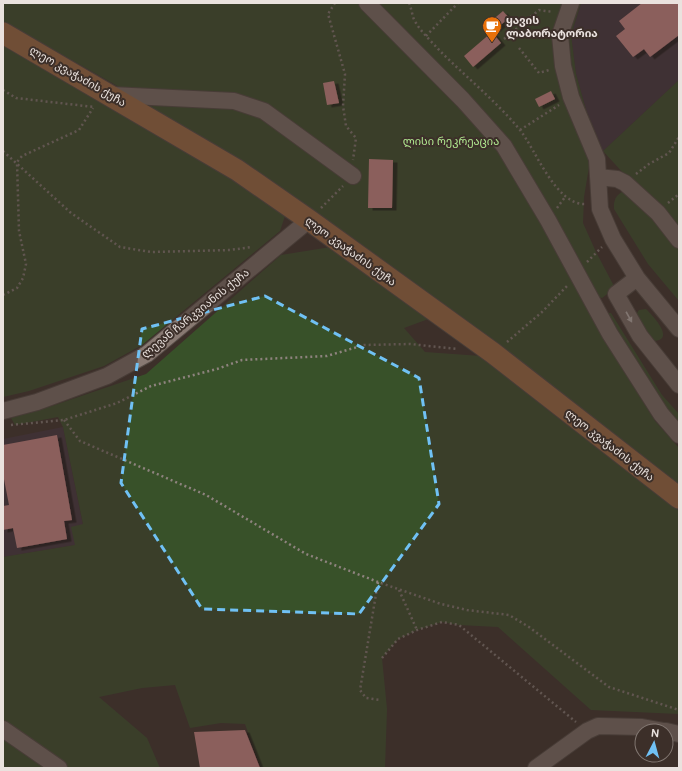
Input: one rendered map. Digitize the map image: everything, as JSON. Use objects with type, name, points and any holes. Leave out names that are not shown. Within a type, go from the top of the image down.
[{"type":"main road","name":"ლეო კვაჭაძის ქუჩა","points":[[3,32],[237,170],[493,353],[679,498]]},
{"type":"street","points":[[367,3],[463,100],[504,146],[548,220],[610,334],[660,414],[679,435]]},
{"type":"street","points":[[569,8],[560,36],[563,66],[571,97],[596,159],[599,206],[613,239],[638,278],[679,329]]},
{"type":"street","points":[[112,95],[234,101],[264,111],[353,176]]},
{"type":"street","points":[[598,177],[625,183],[658,213],[679,240]]},
{"type":"street","name":"ლევან ჩარკვიანის ქუჩა","points":[[3,411],[37,402],[107,376],[147,354],[309,220]]},
{"type":"street","points":[[596,308],[638,278]]},
{"type":"street","points":[[616,294],[640,336],[679,385]]},
{"type":"street","points":[[536,768],[587,731],[598,726],[634,727]]},
{"type":"street","points":[[3,729],[59,768]]},
{"type":"path","points":[[309,220],[353,176],[356,138],[346,126],[343,106],[345,74],[328,14],[335,3]]},
{"type":"path","points":[[409,3],[415,22],[426,36],[451,62],[489,97],[520,130],[554,184],[565,197],[581,204],[599,206]]},
{"type":"path","points":[[426,36],[458,3]]},
{"type":"path","points":[[504,39],[539,10],[569,8]]},
{"type":"path","points":[[518,48],[539,73],[563,66]]},
{"type":"path","points":[[3,90],[16,98],[49,101],[94,108]]},
{"type":"path","points":[[3,294],[17,288],[23,278],[26,264],[19,231],[17,162],[22,156],[79,130],[94,108],[112,95]]},
{"type":"path","points":[[520,130],[571,97]]},
{"type":"path","points":[[625,183],[649,164],[669,152],[679,137]]},
{"type":"path","points":[[3,151],[17,162],[71,213],[120,247],[150,252],[230,250],[280,244]]},
{"type":"path","points":[[493,353],[542,312],[564,290],[577,273]]},
{"type":"path","points":[[11,425],[64,420],[117,403],[151,386],[217,369],[242,360],[327,356],[364,345],[410,344],[463,350]]},
{"type":"path","points":[[64,420],[80,441],[206,495],[306,554],[378,582],[441,604],[467,610],[509,615],[529,627],[609,687],[679,710]]},
{"type":"path","points":[[378,582],[360,690],[366,698],[381,700]]},
{"type":"path","points":[[399,589],[417,630]]},
{"type":"path","points":[[382,658],[398,639],[417,630],[442,622],[459,625],[587,731]]},
{"type":"highlighted area","points":[[265,296],[419,378],[439,504],[359,614],[202,609],[121,483],[142,329]]},
{"type":"shaded area","points":[[581,3],[679,3],[679,80],[603,151],[586,110],[576,74],[571,35]]},
{"type":"shaded area","points":[[63,427],[83,525],[75,545],[3,557],[3,439]]},
{"type":"green space","name":"ლისი რეკრეაცია","points":[[3,3],[581,3],[571,35],[576,74],[586,110],[603,151],[590,161],[584,197],[583,223],[615,288],[602,298],[595,295],[588,309],[621,367],[655,421],[679,448],[679,491],[242,164],[114,84],[3,21]]},
{"type":"green space","points":[[3,44],[233,176],[286,213],[280,231],[142,345],[104,366],[29,391],[3,397]]},
{"type":"green space","points":[[679,80],[679,301],[648,264],[614,209],[615,199],[617,196],[636,187],[603,151]]},
{"type":"green space","points":[[337,246],[431,318],[404,328],[425,352],[481,356],[549,411],[679,511],[679,714],[591,710],[498,627],[459,625],[442,622],[417,630],[398,639],[382,658],[387,709],[385,768],[261,768],[245,724],[221,723],[190,728],[175,685],[142,688],[99,697],[147,738],[160,768],[3,768],[3,557],[75,545],[71,527],[83,524],[63,427],[58,417],[15,425],[11,418],[52,406],[146,374],[281,255]]},
{"type":"green space","points":[[646,309],[658,322],[661,328],[663,337],[659,340],[652,341],[635,316],[639,310]]},
{"type":"green space","points":[[611,313],[662,395],[679,414],[679,427],[607,316]]},
{"type":"building","points":[[642,3],[679,3],[679,35],[650,57],[644,49],[633,57],[616,36],[625,29],[619,21]]},
{"type":"building","points":[[503,11],[509,18],[496,29],[490,22]]},
{"type":"building","points":[[492,32],[501,43],[473,67],[464,56]]},
{"type":"building","points":[[334,81],[339,103],[327,105],[323,83]]},
{"type":"building","points":[[551,91],[555,99],[539,107],[535,99]]},
{"type":"building","points":[[369,159],[393,160],[392,208],[368,208]]},
{"type":"building","points":[[57,435],[72,520],[64,521],[67,539],[17,548],[13,528],[3,530],[3,506],[9,505],[3,474],[3,445]]},
{"type":"building","points":[[245,730],[260,768],[200,768],[194,732]]},
{"type":"place","name":"ყავის ლაბორატორია","points":[[492,43]]}]
